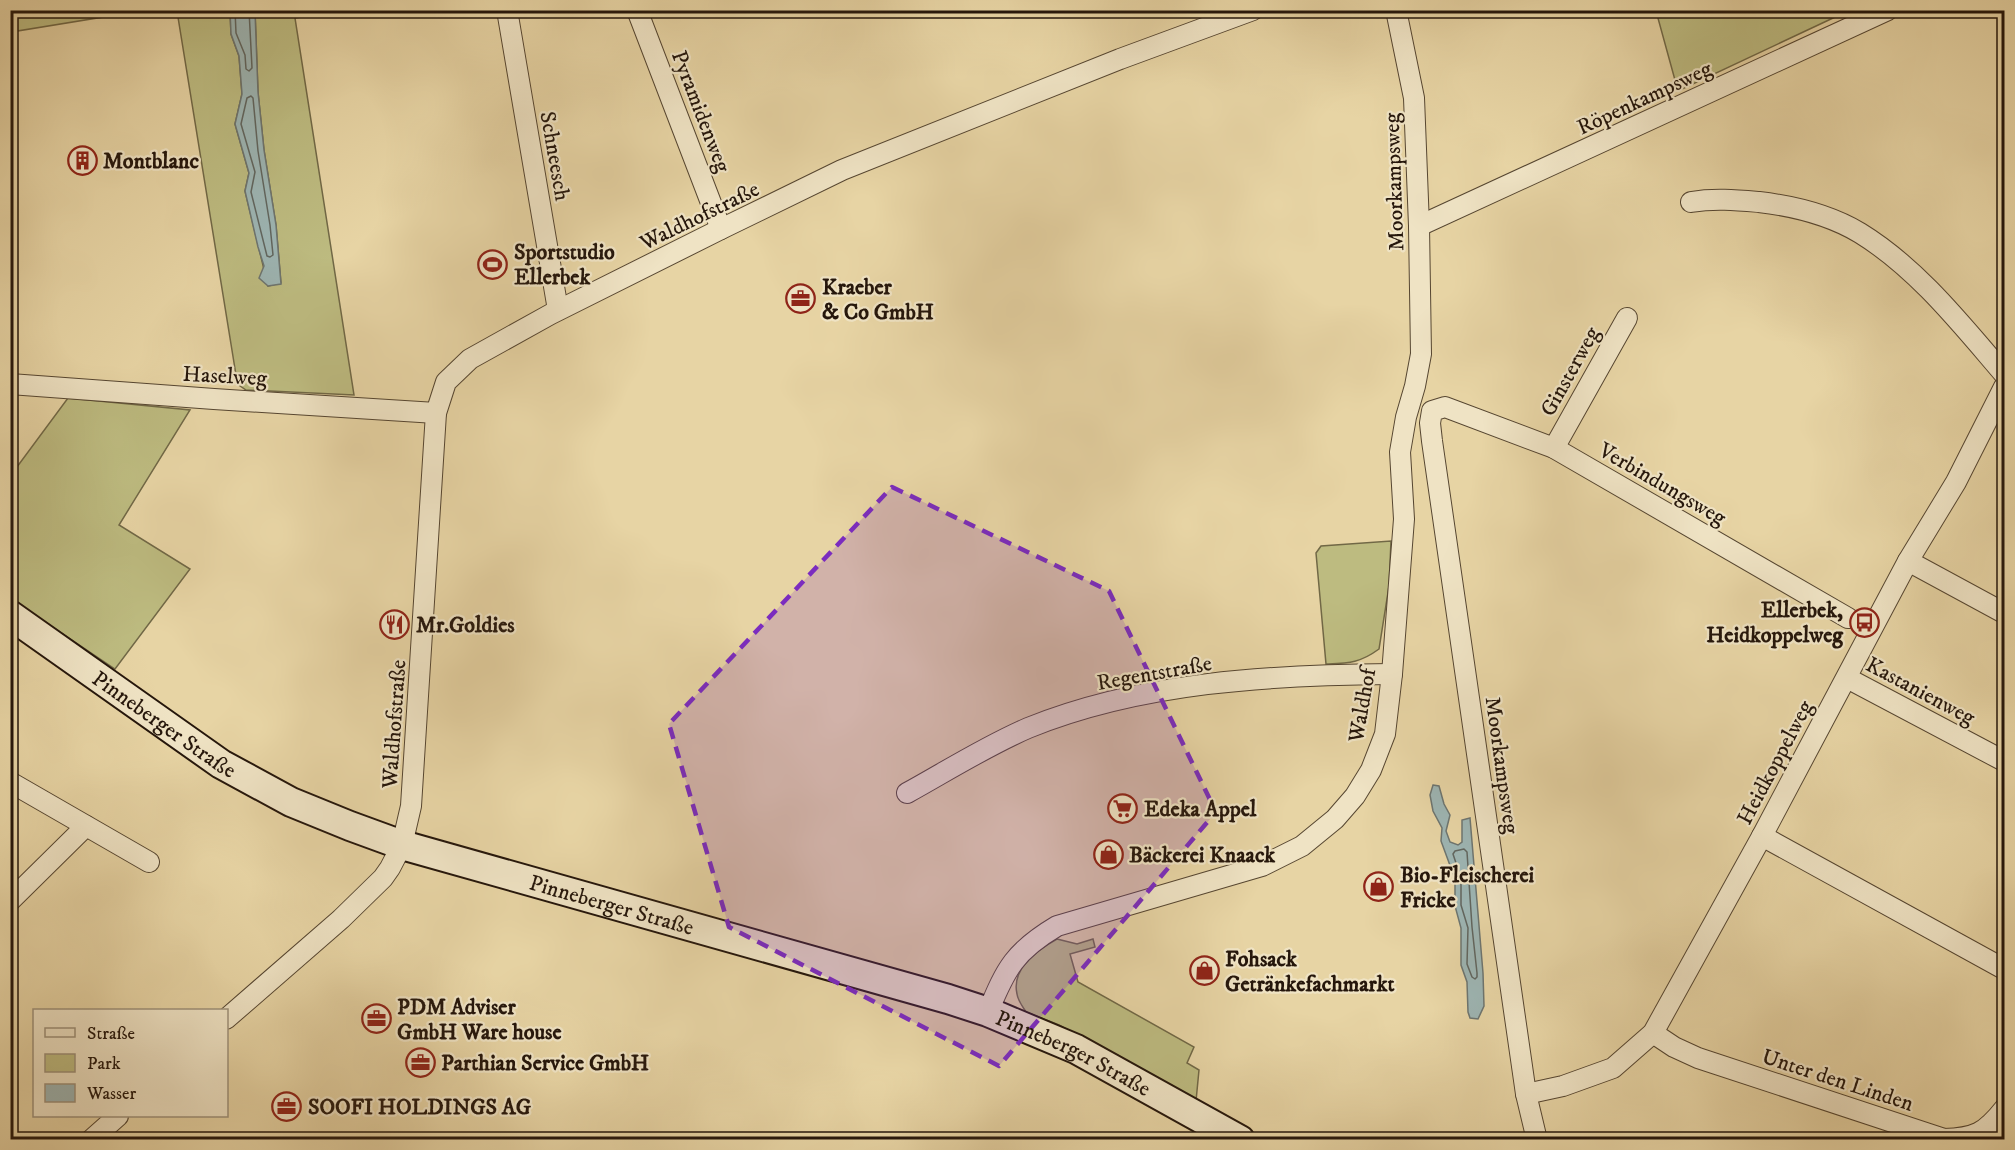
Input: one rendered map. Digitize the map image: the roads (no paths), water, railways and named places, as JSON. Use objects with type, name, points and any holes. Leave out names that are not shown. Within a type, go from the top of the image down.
[{"type":"main road","name":"Pinneberger Straße","points":[[10,615],[221,764],[291,802],[402,845],[988,1012],[1077,1049],[1240,1140]]},
{"type":"street","name":"Schneesch","points":[[507,10],[558,310]]},
{"type":"street","name":"Pyramidenweg","points":[[637,10],[721,229]]},
{"type":"street","name":"Waldhofstraße","points":[[228,1017],[341,919],[383,878],[402,845],[411,806],[436,413],[446,382],[470,359],[558,310],[842,170],[1120,59],[1253,10]]},
{"type":"street","name":"Moorkampsweg","points":[[1396,10],[1414,98],[1421,354]]},
{"type":"street","name":"Röpenkampsweg","points":[[1419,226],[1888,10]]},
{"type":"street","points":[[1691,202],[1725,198],[1773,204],[1821,215],[1859,232],[1894,257],[1930,291],[2004,374]]},
{"type":"street","name":"Ginsterweg","points":[[1554,448],[1627,318]]},
{"type":"street","name":"Waldhof","points":[[988,1012],[1001,980],[1017,956],[1033,940],[1057,926],[1262,866],[1302,846],[1335,819],[1355,796],[1371,770],[1385,734],[1404,519],[1400,452],[1421,354]]},
{"type":"street","name":"Haselweg","points":[[10,384],[436,413]]},
{"type":"street","name":"Heidkoppelweg","points":[[1526,1094],[1563,1086],[1613,1068],[1653,1033],[1762,836],[1908,561],[1956,482],[2004,387]]},
{"type":"street","name":"Moorkampsweg","points":[[1445,407],[1432,411],[1430,423],[1526,1094],[1537,1140]]},
{"type":"street","name":"Verbindungsweg","points":[[1445,407],[1554,448],[1848,618]]},
{"type":"street","points":[[1908,561],[2004,613]]},
{"type":"street","name":"Regentstraße","points":[[908,793],[1028,728],[1119,698],[1217,684],[1311,675],[1392,674]]},
{"type":"street","name":"Kastanienweg","points":[[1846,678],[2004,761]]},
{"type":"street","points":[[10,782],[149,862]]},
{"type":"street","points":[[10,900],[86,826]]},
{"type":"street","points":[[1762,836],[2004,969]]},
{"type":"street","name":"Unter den Linden","points":[[1653,1033],[1674,1047],[1698,1058],[1944,1139],[1981,1134],[2004,1109]]},
{"type":"street","points":[[91,1140],[117,1117]]},
{"type":"water","points":[[230,11],[255,11],[258,92],[264,150],[276,225],[281,284],[268,286],[259,278],[264,266],[245,191],[249,173],[235,124],[242,94],[239,56],[231,34]]},
{"type":"water","points":[[1433,785],[1439,786],[1450,815],[1446,831],[1450,842],[1458,845],[1462,842],[1462,820],[1470,818],[1483,973],[1484,1006],[1478,1019],[1470,1018],[1468,1012],[1467,982],[1461,965],[1461,928],[1455,906],[1455,879],[1441,841],[1442,828],[1433,811],[1430,795]]},
{"type":"place","name":"Montblanc","points":[[82,160]]},
{"type":"place","name":"Sportstudio Ellerbek","points":[[493,264]]},
{"type":"place","name":"Kraeber & Co GmbH","points":[[801,299]]},
{"type":"place","name":"Ellerbek, Heidkoppelweg","points":[[1864,622]]},
{"type":"place","name":"Mr.Goldies","points":[[395,624]]},
{"type":"place","name":"Edeka Appel","points":[[1123,808]]},
{"type":"place","name":"Bäckerei Knaack","points":[[1108,854]]},
{"type":"place","name":"Bio-Fleischerei Fricke","points":[[1379,887]]},
{"type":"place","name":"Fohsack Getränkefachmarkt","points":[[1204,971]]},
{"type":"place","name":"PDM Adviser GmbH Ware house","points":[[376,1019]]},
{"type":"place","name":"Parthian Service GmbH","points":[[420,1062]]},
{"type":"place","name":"SOOFI HOLDINGS AG","points":[[287,1106]]}]
